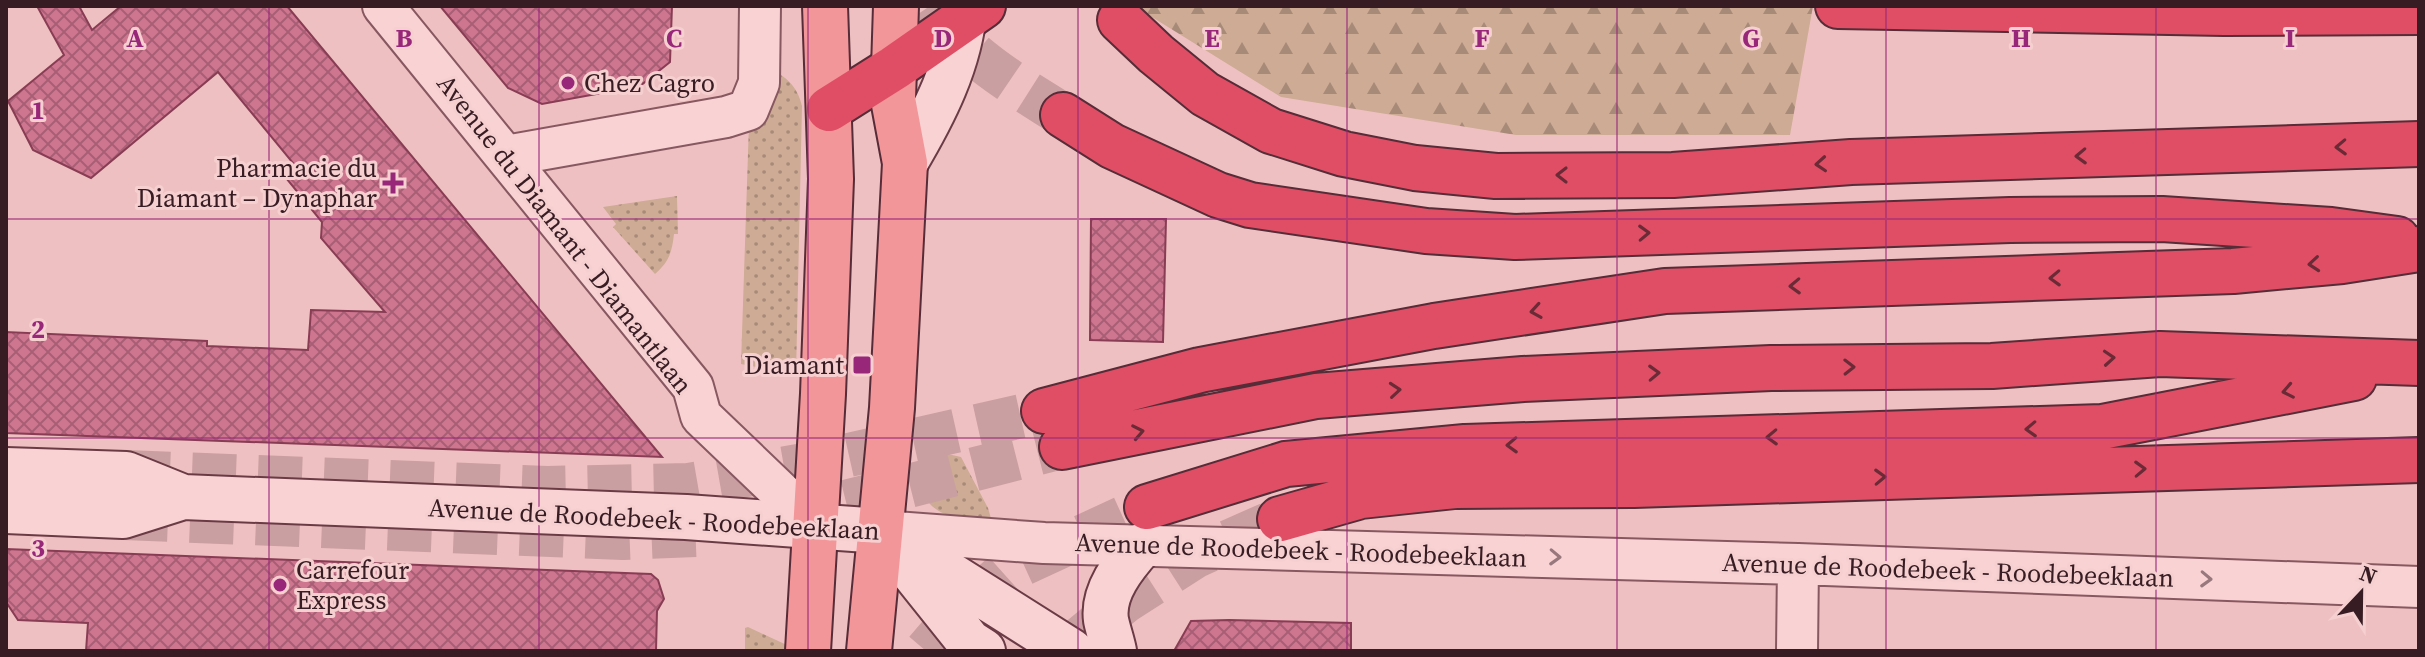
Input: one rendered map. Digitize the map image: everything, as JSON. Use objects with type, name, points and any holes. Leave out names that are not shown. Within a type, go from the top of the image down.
[{"type":"highway","points":[[1838,6],[2224,13],[2419,12]]},
{"type":"highway","points":[[829,109],[894,68],[971,11]]},
{"type":"highway","points":[[1120,20],[1205,94],[1271,131],[1344,154],[1415,168],[1496,176],[1673,175],[1851,162],[2419,144]]},
{"type":"highway","points":[[1063,115],[1112,146],[1218,195],[1250,205],[1426,231],[1515,237],[2010,220],[2162,219],[2331,230],[2419,241]]},
{"type":"highway","points":[[2419,249],[2342,261],[2233,271],[1665,291],[1434,326],[1200,370],[1053,429],[1316,396],[1523,379],[1771,368],[1992,366],[2160,354],[2419,363]]},
{"type":"highway","points":[[1144,527],[1286,464],[1465,447],[2102,427],[2419,363]]},
{"type":"highway","points":[[1280,519],[1361,496],[1455,486],[1634,485],[2419,460]]},
{"type":"main road","points":[[808,651],[823,394],[831,179],[825,6]]},
{"type":"main road","points":[[869,651],[892,408],[905,163],[893,99],[896,6]]},
{"type":"main road","points":[[905,163],[949,80],[971,11]]},
{"type":"main road","name":"Avenue de Roodebeek - Roodebeeklaan","points":[[6,470],[126,474],[183,497],[686,517],[881,531]]},
{"type":"main road","name":"Avenue de Roodebeek - Roodebeeklaan","points":[[6,511],[123,516],[183,497]]},
{"type":"main road","points":[[1114,651],[1105,616],[1108,599],[1144,527]]},
{"type":"main road","points":[[881,531],[969,642],[983,651]]},
{"type":"main road","points":[[881,531],[1071,651]]},
{"type":"street","name":"Avenue du Diamant - Diamantlaan","points":[[383,6],[693,387],[701,416],[816,526]]},
{"type":"street","points":[[505,156],[726,117],[748,110],[759,83],[760,6]]},
{"type":"street","name":"Avenue de Roodebeek - Roodebeeklaan","points":[[881,531],[1036,543],[1144,527],[1798,564],[2419,587]]},
{"type":"street","points":[[1797,651],[1798,564]]},
{"type":"green space","points":[[1141,6],[1813,6],[1790,135],[1516,135],[1281,97],[1139,9]]},
{"type":"green space","points":[[776,72],[793,86],[802,106],[796,375],[741,364],[749,123]]},
{"type":"green space","points":[[677,196],[678,234],[674,234],[667,261],[655,274],[613,227],[616,224],[603,207]]},
{"type":"green space","points":[[921,448],[961,457],[988,508],[992,522],[950,516],[932,506],[922,488]]},
{"type":"green space","points":[[745,628],[789,646],[787,651],[745,651]]},
{"type":"building","points":[[37,6],[79,6],[92,30],[121,6],[287,6],[662,457],[6,433],[6,332],[207,341],[207,346],[308,350],[311,310],[385,312],[321,238],[322,222],[286,178],[298,169],[218,72],[91,178],[33,150],[8,101],[64,55]]},
{"type":"building","points":[[440,6],[672,6],[670,62],[640,86],[542,104],[508,88]]},
{"type":"building","points":[[1091,219],[1166,219],[1163,342],[1090,340]]},
{"type":"building","points":[[6,549],[651,574],[658,580],[664,599],[657,611],[656,651],[86,651],[88,623],[18,620],[6,602]]},
{"type":"building","points":[[1191,621],[1351,623],[1351,651],[1174,651]]},
{"type":"tunnel","points":[[930,6],[974,54],[1063,115]]},
{"type":"tunnel","points":[[126,472],[547,488],[689,485],[804,465],[1044,411]]},
{"type":"tunnel","points":[[782,518],[1062,447]]},
{"type":"tunnel","points":[[926,651],[956,616],[1005,572],[1147,507]]},
{"type":"tunnel","points":[[124,518],[623,538],[699,535]]},
{"type":"tunnel","points":[[1065,651],[1124,602],[1196,556],[1280,519]]},
{"type":"place","name":"Chez Cagro","points":[[568,83]]},
{"type":"place","name":"Pharmacie du Diamant – Dynaphar","points":[[393,183]]},
{"type":"place","name":"Diamant","points":[[862,365]]},
{"type":"place","name":"Carrefour Express","points":[[280,585]]}]
